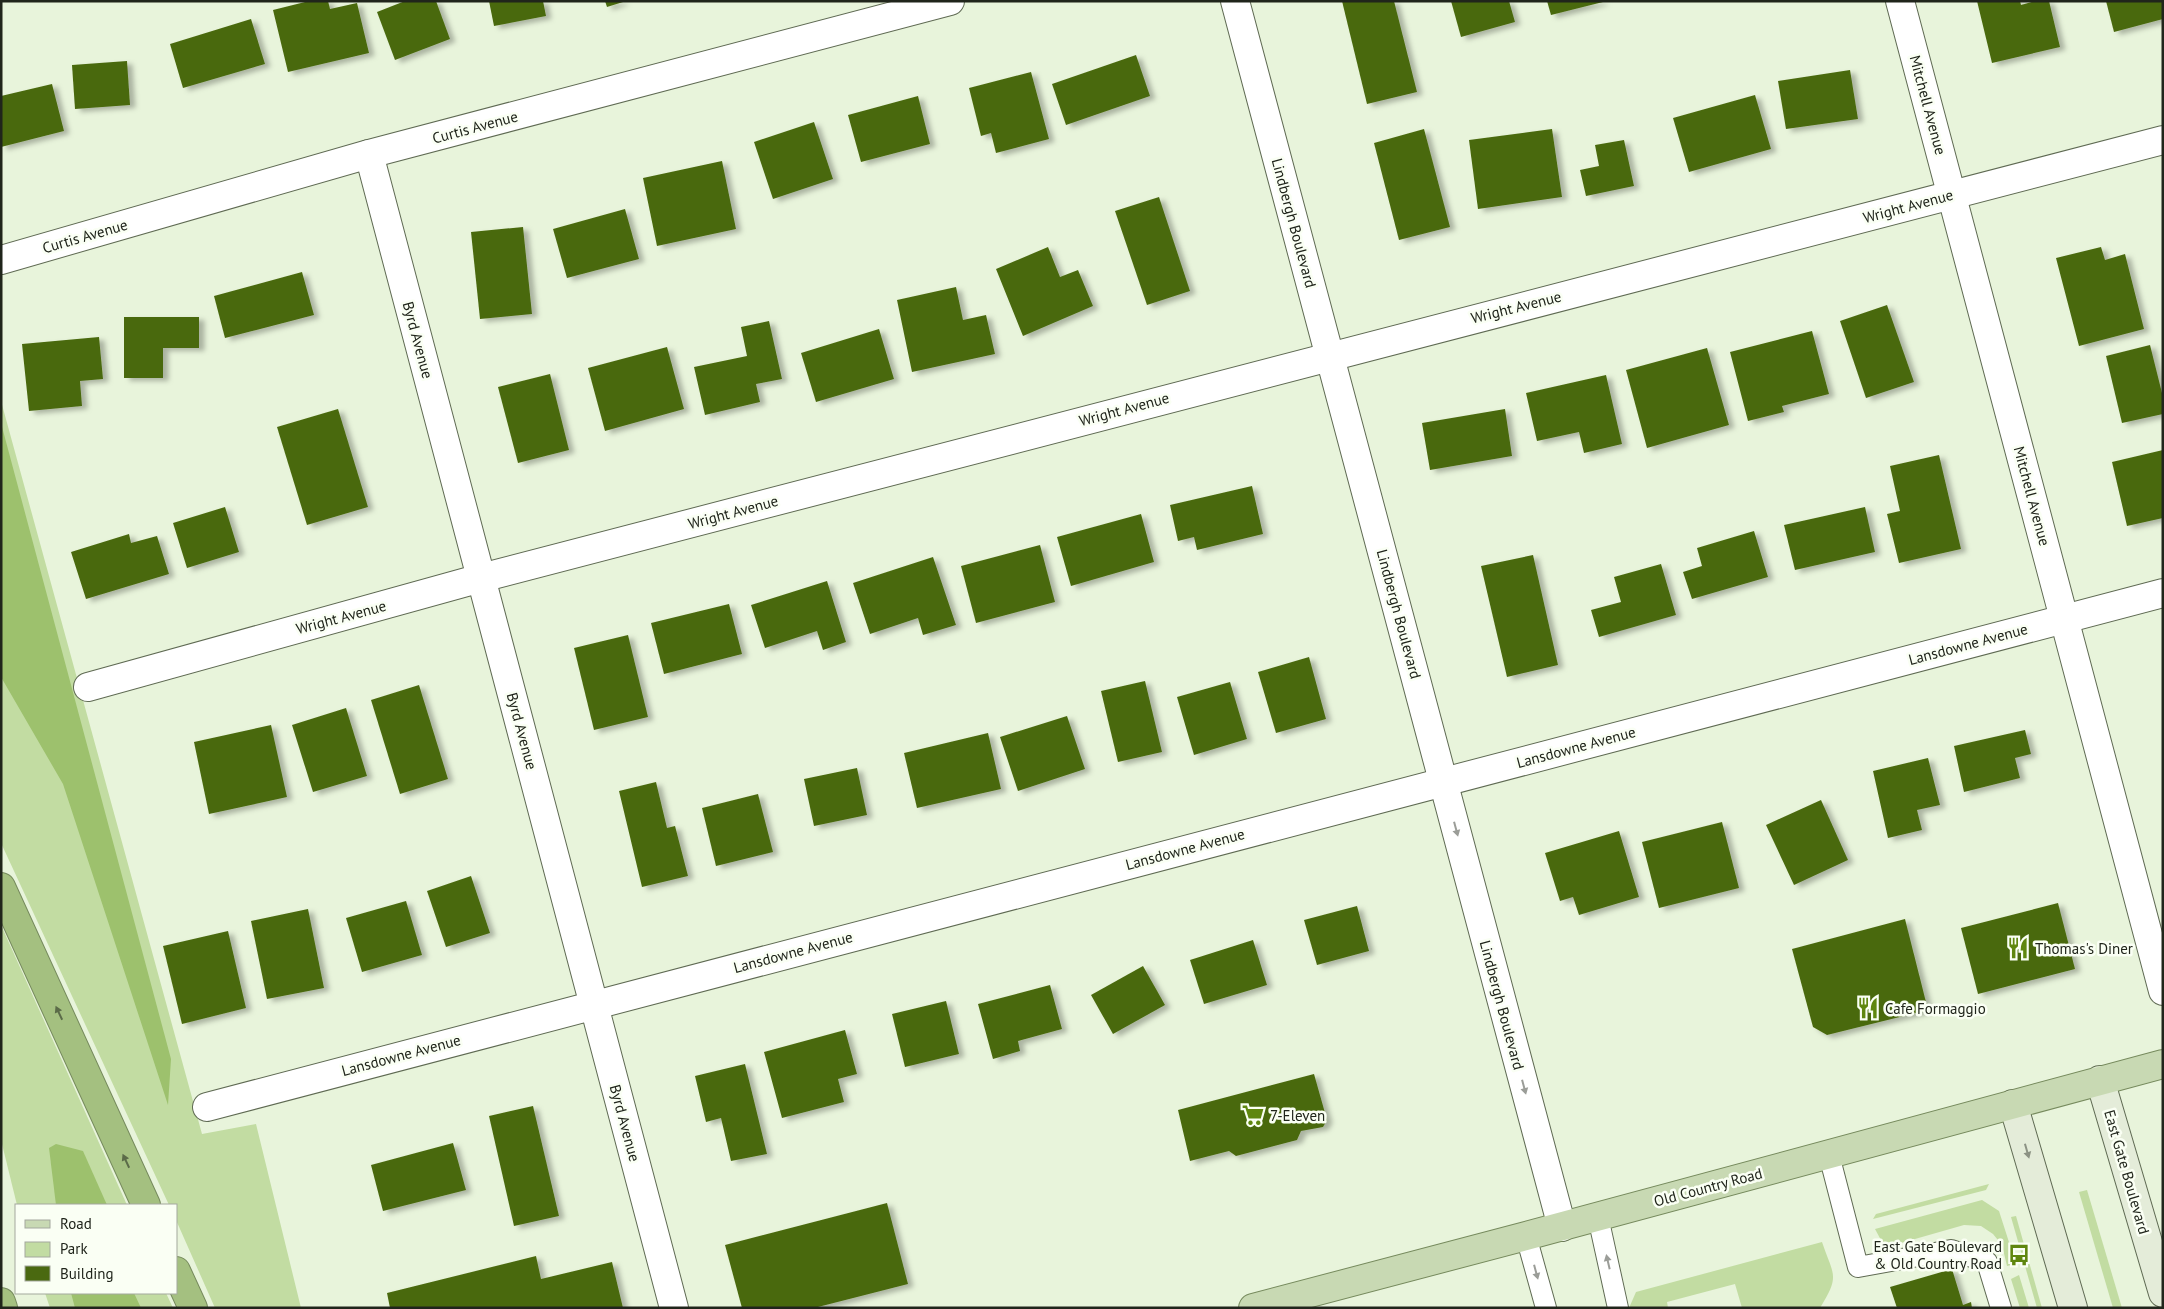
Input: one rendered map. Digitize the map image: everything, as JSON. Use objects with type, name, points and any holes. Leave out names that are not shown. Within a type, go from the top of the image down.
[{"type":"highway","points":[[1,887],[146,1204]]},
{"type":"highway","points":[[178,1275],[193,1308]]},
{"type":"highway","points":[[1,1302],[3,1308]]},
{"type":"main road","name":"Old Country Road","points":[[1253,1308],[1562,1227],[2163,1064]]},
{"type":"street","name":"Curtis Avenue","points":[[1,260],[369,154],[950,1]]},
{"type":"street","name":"Lindbergh Boulevard","points":[[1235,1],[1562,1227]]},
{"type":"street","name":"Mitchell Avenue","points":[[1900,1],[2163,991]]},
{"type":"street","name":"Wright Avenue","points":[[88,687],[481,578],[2163,140]]},
{"type":"street","name":"Byrd Avenue","points":[[369,154],[674,1308]]},
{"type":"street","name":"Lansdowne Avenue","points":[[207,1107],[2163,593]]},
{"type":"street","name":"East Gate Boulevard","points":[[2100,1080],[2163,1293]]},
{"type":"street","points":[[2013,1104],[2073,1308]]},
{"type":"lane","points":[[1829,1155],[1858,1267],[1951,1250],[1987,1262],[2001,1308]]},
{"type":"lane","points":[[1598,1217],[1618,1308]]},
{"type":"lane","points":[[1526,1236],[1546,1308]]},
{"type":"green space","points":[[1,401],[202,1134],[256,1124],[301,1308],[215,1308],[178,1225],[178,1204],[169,1204],[1,843]]},
{"type":"green space","points":[[1,423],[171,1059],[168,1105],[63,784],[1,677]]},
{"type":"green space","points":[[1,925],[127,1204],[17,1204],[1,1140]]},
{"type":"green space","points":[[56,1144],[83,1151],[107,1204],[56,1204],[49,1148]]},
{"type":"green space","points":[[1989,1184],[1986,1190],[1873,1219],[1876,1214]]},
{"type":"green space","points":[[2087,1190],[2122,1308],[2113,1308],[2079,1192]]},
{"type":"green space","points":[[1982,1200],[1999,1211],[2016,1264],[2007,1266],[2002,1245],[1993,1234],[1981,1226],[1964,1225],[1894,1245],[1882,1242],[1875,1229]]},
{"type":"green space","points":[[2016,1216],[2042,1308],[2037,1308],[2011,1217]]},
{"type":"green space","points":[[1822,1242],[1832,1270],[1833,1282],[1820,1308],[1742,1308],[1735,1284],[1667,1302],[1668,1308],[1629,1308],[1636,1292]]},
{"type":"green space","points":[[2019,1275],[2029,1308],[2020,1308],[2011,1279]]},
{"type":"green space","points":[[45,1294],[166,1294],[173,1308],[50,1308]]},
{"type":"green space","points":[[71,1294],[134,1294],[141,1308],[75,1308]]},
{"type":"building","points":[[309,1],[328,1],[330,9],[357,3],[369,53],[288,72],[273,10]]},
{"type":"building","points":[[405,1],[436,1],[450,39],[395,60],[377,12]]},
{"type":"building","points":[[489,1],[543,1],[546,16],[494,26]]},
{"type":"building","points":[[605,1],[623,1],[623,2],[607,7]]},
{"type":"building","points":[[1342,1],[1394,1],[1417,92],[1367,104]]},
{"type":"building","points":[[1451,1],[1509,1],[1515,22],[1461,37]]},
{"type":"building","points":[[1547,1],[1602,1],[1603,2],[1551,15]]},
{"type":"building","points":[[1977,1],[2020,1],[2021,5],[2035,1],[2049,1],[2060,47],[1992,63]]},
{"type":"building","points":[[2106,1],[2163,1],[2163,19],[2114,32]]},
{"type":"building","points":[[251,19],[265,64],[183,88],[170,44]]},
{"type":"building","points":[[1136,55],[1150,96],[1066,125],[1052,84]]},
{"type":"building","points":[[127,61],[130,105],[75,109],[72,65]]},
{"type":"building","points":[[1850,70],[1858,119],[1786,129],[1778,81]]},
{"type":"building","points":[[1031,72],[1049,139],[996,153],[991,133],[981,136],[969,88]]},
{"type":"building","points":[[52,84],[64,131],[1,147],[1,96]]},
{"type":"building","points":[[1755,95],[1771,149],[1689,172],[1673,118]]},
{"type":"building","points":[[918,96],[930,144],[861,162],[848,115]]},
{"type":"building","points":[[814,122],[833,179],[773,199],[754,142]]},
{"type":"building","points":[[1424,129],[1450,227],[1399,240],[1374,143]]},
{"type":"building","points":[[1552,129],[1562,197],[1478,209],[1469,140]]},
{"type":"building","points":[[1624,140],[1634,186],[1586,196],[1580,170],[1599,166],[1595,145]]},
{"type":"building","points":[[722,161],[736,229],[657,246],[643,178]]},
{"type":"building","points":[[1159,197],[1190,291],[1147,305],[1115,211]]},
{"type":"building","points":[[625,209],[639,259],[567,278],[553,229]]},
{"type":"building","points":[[523,227],[532,314],[480,319],[471,232]]},
{"type":"building","points":[[1048,247],[1060,277],[1078,270],[1093,306],[1023,336],[996,269]]},
{"type":"building","points":[[2101,247],[2105,260],[2125,254],[2144,329],[2079,346],[2056,258]]},
{"type":"building","points":[[302,272],[314,315],[225,338],[214,296]]},
{"type":"building","points":[[956,287],[963,320],[986,315],[995,354],[912,372],[897,300]]},
{"type":"building","points":[[1887,305],[1914,382],[1866,398],[1840,321]]},
{"type":"building","points":[[124,317],[199,317],[199,348],[163,348],[163,378],[124,378]]},
{"type":"building","points":[[769,321],[782,379],[756,384],[760,402],[705,415],[694,367],[747,356],[741,327]]},
{"type":"building","points":[[879,329],[894,379],[816,402],[801,353]]},
{"type":"building","points":[[1812,331],[1829,394],[1782,406],[1784,412],[1748,421],[1730,352]]},
{"type":"building","points":[[99,337],[103,379],[80,381],[82,406],[29,411],[22,344]]},
{"type":"building","points":[[2150,345],[2163,397],[2163,414],[2122,423],[2106,356]]},
{"type":"building","points":[[667,347],[684,409],[605,431],[588,368]]},
{"type":"building","points":[[1707,348],[1729,425],[1647,448],[1626,370]]},
{"type":"building","points":[[550,374],[569,450],[518,463],[498,387]]},
{"type":"building","points":[[1606,375],[1622,444],[1584,453],[1579,432],[1537,441],[1526,393]]},
{"type":"building","points":[[338,409],[368,507],[307,525],[277,427]]},
{"type":"building","points":[[1505,409],[1512,456],[1430,470],[1422,423]]},
{"type":"building","points":[[2163,450],[2163,518],[2127,526],[2112,462]]},
{"type":"building","points":[[1939,455],[1961,549],[1899,563],[1887,514],[1900,511],[1890,466]]},
{"type":"building","points":[[1252,486],[1263,534],[1197,550],[1194,537],[1178,541],[1170,505]]},
{"type":"building","points":[[225,507],[239,552],[187,568],[173,523]]},
{"type":"building","points":[[1865,507],[1875,552],[1795,570],[1784,525]]},
{"type":"building","points":[[1141,514],[1154,562],[1071,586],[1057,537]]},
{"type":"building","points":[[1754,531],[1768,577],[1692,599],[1683,572],[1702,566],[1697,548]]},
{"type":"building","points":[[129,534],[131,543],[157,536],[169,574],[86,599],[71,552]]},
{"type":"building","points":[[1040,545],[1055,602],[976,623],[961,566]]},
{"type":"building","points":[[1533,555],[1558,665],[1507,677],[1481,566]]},
{"type":"building","points":[[933,557],[956,625],[923,635],[918,618],[870,634],[853,583]]},
{"type":"building","points":[[1661,564],[1676,615],[1599,637],[1591,610],[1621,602],[1614,577]]},
{"type":"building","points":[[827,581],[846,642],[823,650],[817,631],[765,648],[751,605]]},
{"type":"building","points":[[729,604],[742,654],[664,674],[651,623]]},
{"type":"building","points":[[628,635],[648,717],[594,730],[574,648]]},
{"type":"building","points":[[1309,657],[1326,719],[1276,733],[1258,672]]},
{"type":"building","points":[[1145,681],[1162,752],[1118,762],[1101,691]]},
{"type":"building","points":[[1230,682],[1247,739],[1194,755],[1177,697]]},
{"type":"building","points":[[419,685],[448,779],[400,794],[371,700]]},
{"type":"building","points":[[346,708],[367,776],[313,792],[292,725]]},
{"type":"building","points":[[1067,716],[1085,769],[1018,791],[1000,737]]},
{"type":"building","points":[[271,725],[287,797],[209,814],[194,742]]},
{"type":"building","points":[[2025,730],[2031,754],[2015,758],[2020,778],[1964,792],[1954,746]]},
{"type":"building","points":[[988,733],[1001,789],[917,808],[904,753]]},
{"type":"building","points":[[1928,758],[1940,805],[1917,810],[1922,830],[1888,838],[1873,771]]},
{"type":"building","points":[[857,768],[867,815],[814,826],[804,779]]},
{"type":"building","points":[[656,782],[667,828],[675,826],[688,876],[642,887],[619,791]]},
{"type":"building","points":[[758,794],[773,852],[716,866],[702,808]]},
{"type":"building","points":[[1821,800],[1848,860],[1794,885],[1766,825]]},
{"type":"building","points":[[1722,822],[1739,888],[1659,908],[1642,842]]},
{"type":"building","points":[[1619,831],[1639,897],[1579,915],[1573,897],[1560,901],[1545,853]]},
{"type":"building","points":[[471,876],[490,933],[446,947],[427,891]]},
{"type":"building","points":[[406,901],[422,955],[362,972],[346,918]]},
{"type":"building","name":"Thomas's Diner","points":[[2058,903],[2075,969],[1978,994],[1961,928]]},
{"type":"building","points":[[1357,906],[1369,951],[1317,965],[1304,920]]},
{"type":"building","points":[[308,909],[324,988],[267,999],[251,921]]},
{"type":"building","points":[[1905,919],[1928,1010],[1827,1035],[1813,1027],[1792,949]]},
{"type":"building","points":[[228,931],[246,1008],[182,1024],[163,946]]},
{"type":"building","points":[[1253,940],[1267,985],[1204,1004],[1190,960]]},
{"type":"building","points":[[1143,966],[1165,1005],[1113,1034],[1091,995]]},
{"type":"building","points":[[1050,985],[1062,1029],[1018,1041],[1020,1051],[993,1059],[978,1004]]},
{"type":"building","points":[[946,1001],[959,1054],[905,1067],[892,1014]]},
{"type":"building","points":[[845,1030],[857,1074],[838,1079],[844,1102],[782,1118],[764,1052]]},
{"type":"building","points":[[745,1064],[767,1154],[731,1161],[721,1118],[706,1122],[695,1076]]},
{"type":"building","name":"7-Eleven","points":[[1314,1074],[1327,1120],[1323,1127],[1301,1131],[1297,1140],[1236,1156],[1229,1151],[1190,1161],[1178,1110]]},
{"type":"building","points":[[533,1106],[559,1216],[514,1226],[489,1116]]},
{"type":"building","points":[[453,1143],[466,1190],[383,1211],[371,1165]]},
{"type":"building","points":[[887,1203],[908,1284],[814,1308],[742,1308],[725,1245]]},
{"type":"building","points":[[536,1256],[541,1279],[612,1262],[623,1308],[390,1308],[387,1293]]},
{"type":"building","points":[[1952,1269],[1963,1305],[1971,1302],[1972,1308],[1897,1308],[1890,1287]]},
{"type":"place","name":"Thomas's Diner","points":[[2018,948]]},
{"type":"place","name":"Cafe Formaggio","points":[[1868,1008]]},
{"type":"place","name":"7-Eleven","points":[[1253,1115]]},
{"type":"place","name":"East Gate Boulevard & Old Country Road","points":[[2019,1255]]}]
